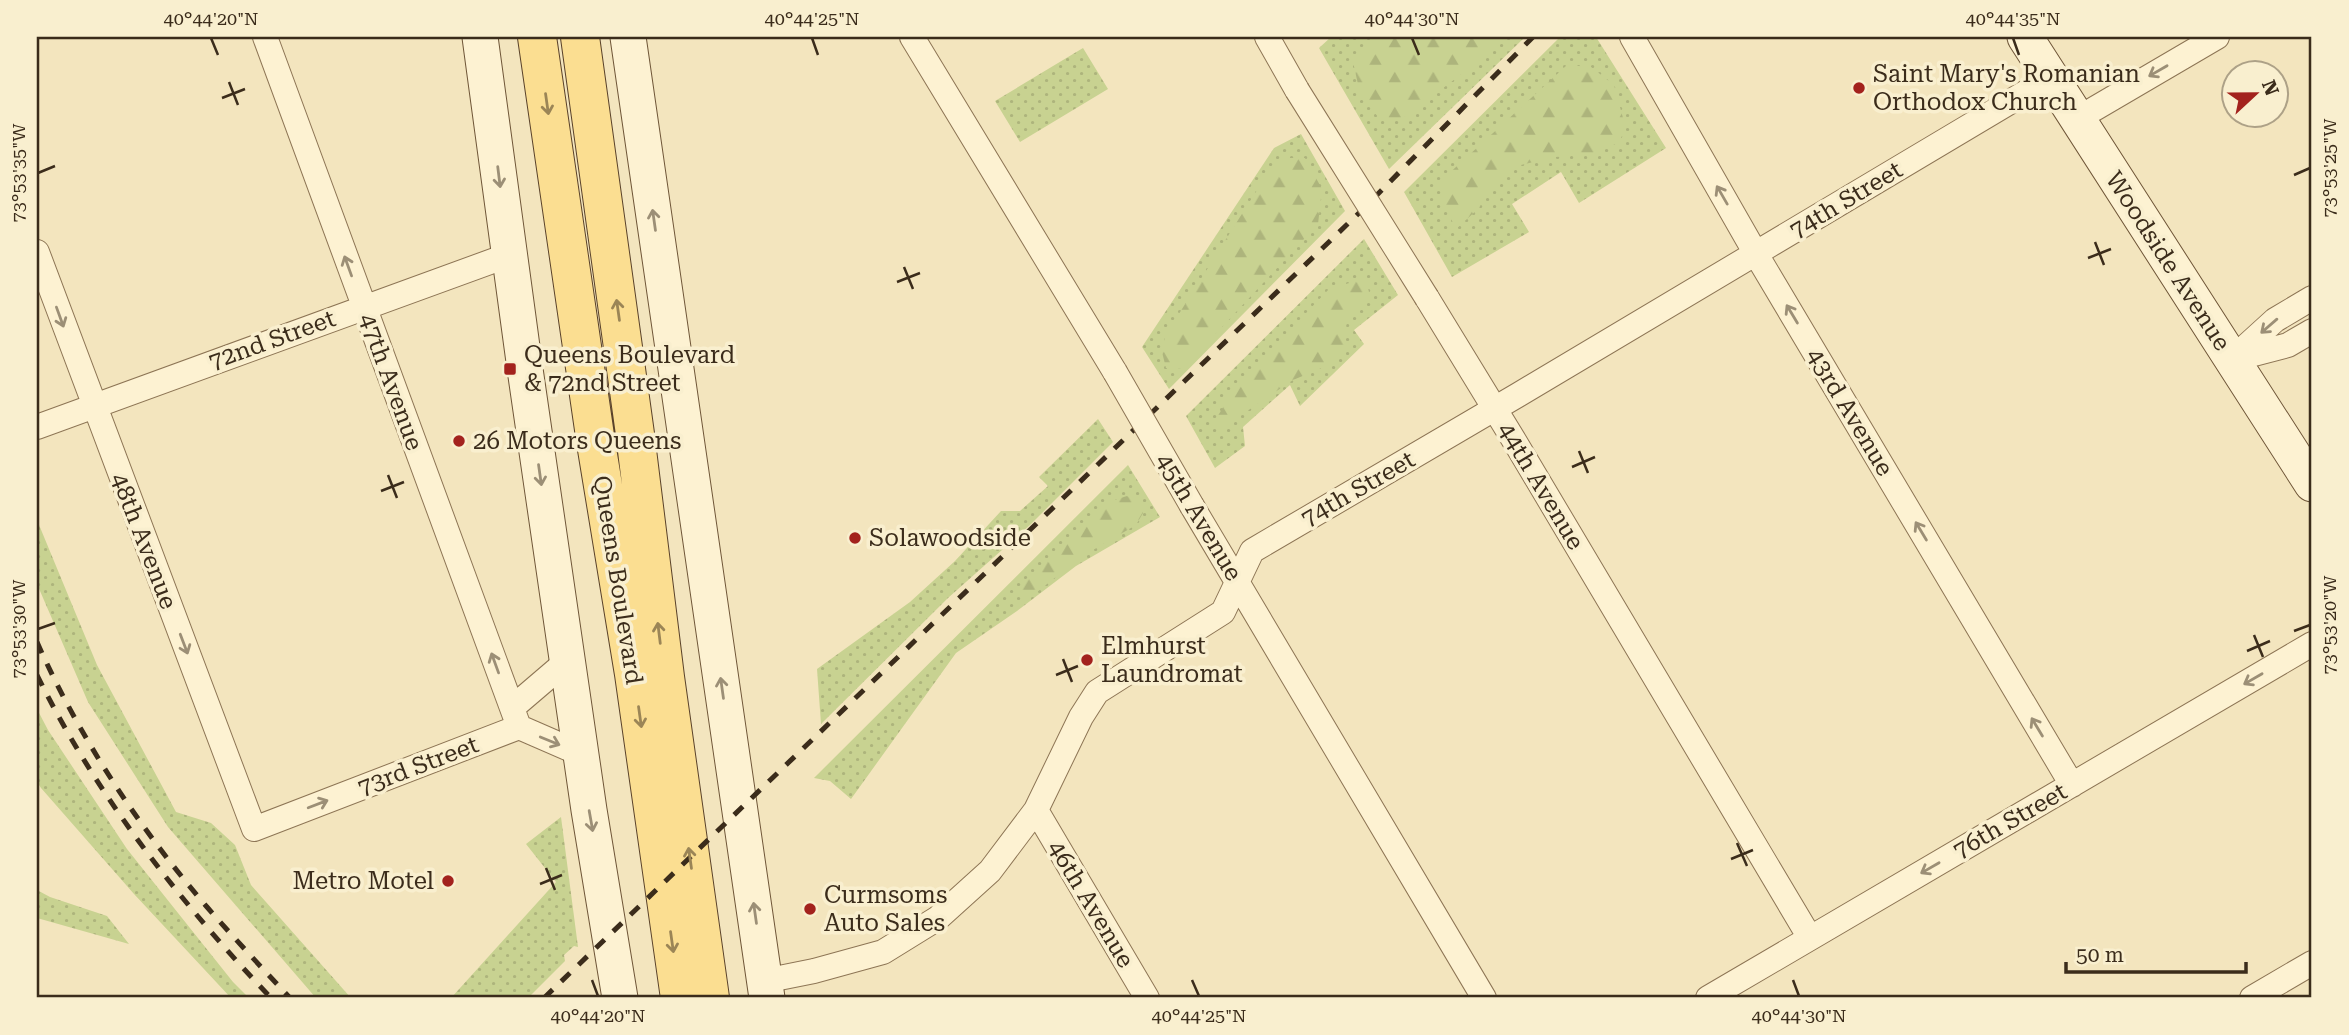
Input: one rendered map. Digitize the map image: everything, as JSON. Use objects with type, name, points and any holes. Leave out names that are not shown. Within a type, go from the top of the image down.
[{"type":"main road","name":"Queens Boulevard","points":[[537,37],[596,443],[634,674],[680,998]]},
{"type":"main road","name":"Queens Boulevard","points":[[580,37],[635,434],[680,794],[710,998]]},
{"type":"street","name":"47th Avenue","points":[[265,37],[515,717]]},
{"type":"street","points":[[480,37],[567,661],[620,998]]},
{"type":"street","points":[[628,37],[766,989]]},
{"type":"street","name":"44th Avenue","points":[[1267,37],[1297,90],[1496,409],[1810,938]]},
{"type":"street","name":"43rd Avenue","points":[[1632,37],[1756,254],[2072,785]]},
{"type":"street","name":"Woodside Avenue","points":[[2025,37],[2312,484]]},
{"type":"street","points":[[2077,120],[2217,37]]},
{"type":"street","name":"45th Avenue","points":[[923,41],[1192,506],[1484,998]]},
{"type":"street","name":"74th Street","points":[[766,989],[814,971],[883,952],[938,918],[990,871],[1035,810],[1097,692],[1223,612],[1252,551],[1496,409],[2050,78]]},
{"type":"street","name":"48th Avenue","points":[[37,252],[254,828]]},
{"type":"street","name":"72nd Street","points":[[37,427],[509,256]]},
{"type":"street","points":[[2231,360],[2275,320],[2312,298]]},
{"type":"street","points":[[2231,360],[2288,345],[2312,331]]},
{"type":"street","name":"76th Street","points":[[1708,998],[2312,644]]},
{"type":"street","name":"73rd Street","points":[[254,828],[515,717],[567,661]]},
{"type":"street","points":[[515,717],[581,754]]},
{"type":"street","name":"46th Avenue","points":[[1035,810],[1147,998]]},
{"type":"street","points":[[2252,998],[2312,963]]},
{"type":"green space","points":[[1331,37],[1525,37],[1389,169],[1319,48]]},
{"type":"green space","points":[[1374,37],[1502,37],[1471,67],[1402,119],[1378,117],[1360,93],[1353,62]]},
{"type":"green space","points":[[1560,37],[1596,37],[1666,148],[1579,203],[1561,172],[1512,204],[1529,232],[1452,277],[1404,192]]},
{"type":"green space","points":[[1083,48],[1108,89],[1020,142],[995,101]]},
{"type":"green space","points":[[1567,65],[1591,67],[1614,85],[1626,129],[1618,143],[1590,155],[1554,157],[1521,165],[1491,186],[1479,208],[1456,229],[1442,201],[1444,178]]},
{"type":"green space","points":[[1301,134],[1345,211],[1169,389],[1142,347],[1274,148]]},
{"type":"green space","points":[[1287,158],[1305,158],[1322,189],[1318,224],[1183,369],[1166,368],[1162,352],[1165,336],[1274,163]]},
{"type":"green space","points":[[1364,239],[1398,295],[1354,330],[1364,344],[1300,406],[1290,385],[1243,427],[1245,446],[1215,468],[1186,416]]},
{"type":"green space","points":[[1366,278],[1370,297],[1347,319],[1344,345],[1340,352],[1324,367],[1293,380],[1222,428],[1218,427],[1216,419],[1234,389],[1329,289]]},
{"type":"green space","points":[[1098,419],[1113,442],[1030,525],[948,598],[821,724],[817,669],[910,602],[955,561],[1001,511],[1020,511],[1048,486],[1039,477]]},
{"type":"green space","points":[[1128,465],[1160,517],[1076,566],[956,653],[851,799],[830,781],[814,778]]},
{"type":"green space","points":[[1127,496],[1140,502],[1143,513],[1136,525],[1081,557],[1037,592],[1023,596],[1020,593],[1024,581],[1111,501]]},
{"type":"green space","points":[[37,520],[97,665],[176,812],[211,823],[235,845],[251,885],[351,998],[316,998],[168,827],[88,702],[37,584]]},
{"type":"green space","points":[[37,709],[48,730],[127,849],[233,982],[249,998],[231,998],[134,894],[41,788],[37,782]]},
{"type":"green space","points":[[561,817],[578,947],[574,946],[564,955],[565,961],[528,998],[451,998],[556,882],[526,844]]},
{"type":"green space","points":[[37,890],[107,916],[129,944],[37,918]]},
{"type":"railway","points":[[544,998],[1359,213],[1533,37]]},
{"type":"railway","points":[[37,642],[91,747],[134,813],[207,907],[290,998]]},
{"type":"railway","points":[[37,675],[86,762],[142,845],[204,923],[271,998]]},
{"type":"place","name":"Saint Mary's Romanian Orthodox Church","points":[[1859,88]]},
{"type":"place","name":"Queens Boulevard & 72nd Street","points":[[510,369]]},
{"type":"place","name":"26 Motors Queens","points":[[459,441]]},
{"type":"place","name":"Solawoodside","points":[[855,538]]},
{"type":"place","name":"Elmhurst Laundromat","points":[[1087,660]]},
{"type":"place","name":"Metro Motel","points":[[448,881]]},
{"type":"place","name":"Curmsoms Auto Sales","points":[[810,909]]}]
